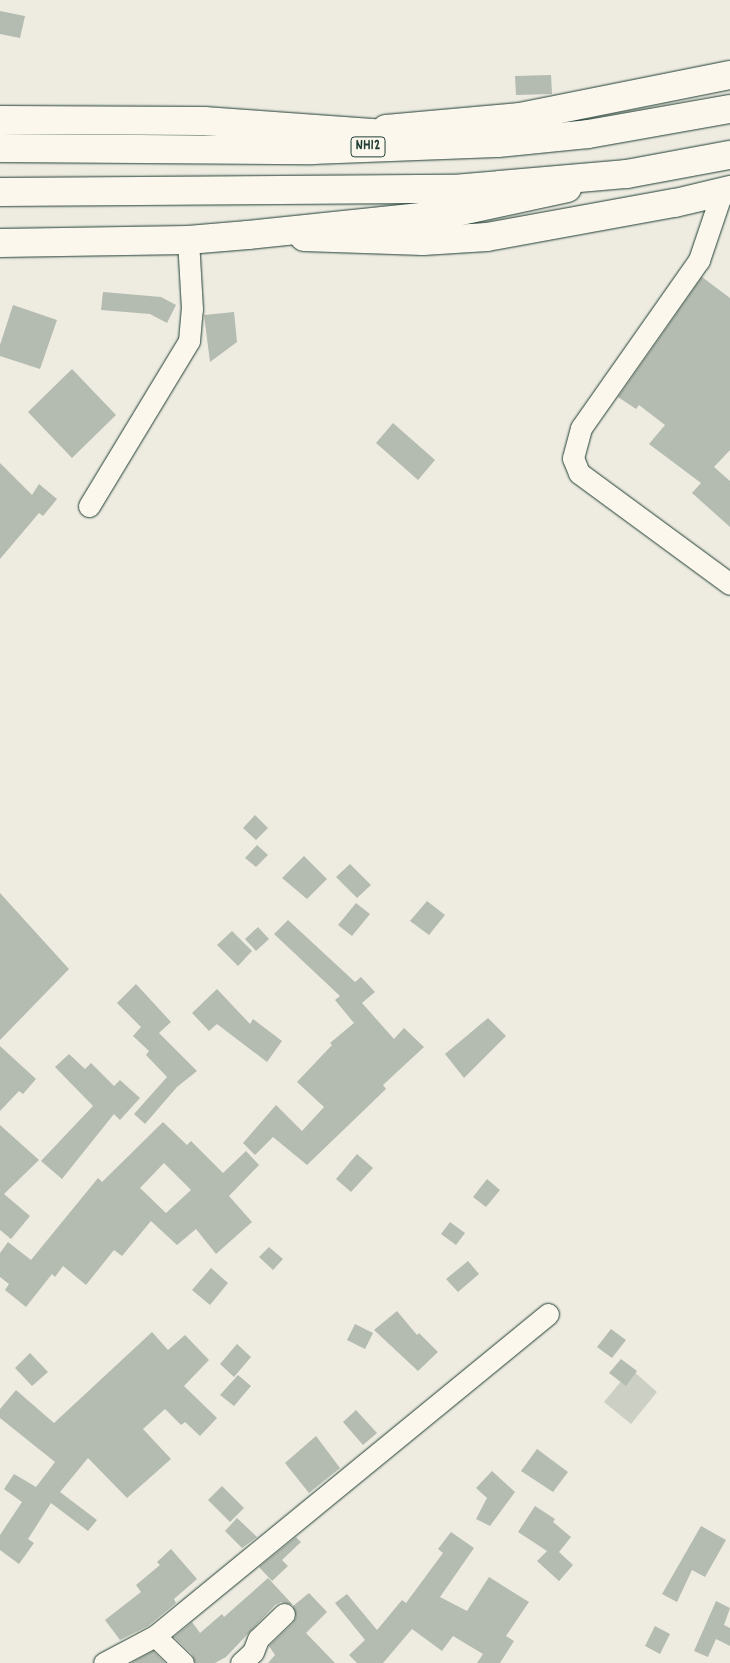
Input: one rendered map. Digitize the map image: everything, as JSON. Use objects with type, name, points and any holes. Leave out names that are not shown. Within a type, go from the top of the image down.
[{"type":"main road","points":[[319,130],[399,128],[520,117],[730,74]]},
{"type":"main road","name":"NH12","points":[[2,148],[312,150],[498,142],[588,134],[730,108]]},
{"type":"main road","points":[[0,120],[204,121],[498,142]]},
{"type":"main road","points":[[0,243],[188,240],[447,214],[627,174],[730,155]]},
{"type":"main road","points":[[4,192],[454,189],[627,174]]},
{"type":"main road","points":[[248,235],[423,241],[487,237],[726,191]]},
{"type":"street","points":[[726,191],[699,260],[581,428],[572,458],[580,473],[730,584]]},
{"type":"street","points":[[89,506],[189,341],[192,310],[188,240]]},
{"type":"street","points":[[104,1663],[155,1636],[548,1314]]},
{"type":"street","points":[[253,1659],[258,1639],[284,1614]]},
{"type":"street","points":[[155,1636],[183,1663]]},
{"type":"shaded area","points":[[631,1369],[657,1392],[631,1424],[604,1402]]},
{"type":"building","points":[[0,11],[25,16],[20,38],[0,34]]},
{"type":"building","points":[[551,75],[552,94],[516,95],[515,76]]},
{"type":"building","points":[[702,277],[730,298],[730,450],[714,467],[730,481],[730,527],[692,493],[701,483],[649,444],[665,425],[639,405],[636,409],[618,397]]},
{"type":"building","points":[[103,292],[161,297],[176,305],[167,323],[150,314],[101,310]]},
{"type":"building","points":[[13,305],[57,320],[40,369],[0,356],[0,345]]},
{"type":"building","points":[[234,312],[237,342],[210,362],[204,315]]},
{"type":"building","points":[[72,369],[116,415],[72,458],[28,412]]},
{"type":"building","points":[[393,423],[435,460],[418,480],[376,443]]},
{"type":"building","points":[[0,463],[32,495],[39,484],[57,499],[43,516],[39,513],[0,559]]},
{"type":"building","points":[[255,815],[268,828],[256,840],[243,828]]},
{"type":"building","points":[[257,845],[268,855],[256,867],[245,858]]},
{"type":"building","points":[[304,856],[327,879],[307,899],[282,878]]},
{"type":"building","points":[[350,864],[371,885],[357,898],[336,877]]},
{"type":"building","points":[[0,893],[69,969],[0,1040]]},
{"type":"building","points":[[427,901],[445,915],[429,935],[410,921]]},
{"type":"building","points":[[356,903],[370,914],[352,936],[338,925]]},
{"type":"building","points":[[288,920],[355,982],[361,977],[375,992],[362,1003],[394,1039],[404,1028],[424,1047],[383,1085],[386,1089],[307,1165],[273,1137],[255,1155],[243,1143],[276,1105],[302,1131],[324,1107],[297,1082],[332,1045],[330,1043],[354,1023],[335,1000],[340,996],[274,934]]},
{"type":"building","points":[[258,927],[269,939],[256,951],[245,939]]},
{"type":"building","points":[[232,931],[252,951],[238,966],[217,945]]},
{"type":"building","points":[[136,984],[171,1022],[159,1033],[197,1071],[177,1087],[145,1124],[134,1114],[167,1077],[146,1055],[149,1051],[133,1036],[141,1027],[117,1003]]},
{"type":"building","points":[[217,989],[250,1024],[253,1019],[282,1041],[267,1062],[217,1024],[209,1031],[192,1013]]},
{"type":"building","points":[[488,1018],[506,1036],[464,1078],[445,1054]]},
{"type":"building","points":[[0,1046],[36,1079],[23,1094],[19,1091],[0,1111]]},
{"type":"building","points":[[69,1054],[85,1069],[91,1063],[114,1086],[120,1080],[140,1098],[120,1120],[114,1114],[62,1179],[41,1161],[93,1106],[55,1067]]},
{"type":"building","points":[[163,1122],[187,1145],[191,1141],[223,1173],[246,1151],[259,1165],[229,1196],[252,1222],[216,1254],[196,1229],[177,1245],[151,1221],[122,1256],[114,1250],[86,1285],[63,1266],[55,1277],[52,1274],[26,1307],[5,1290],[9,1284],[0,1277],[0,1253],[8,1242],[31,1260],[98,1178],[102,1182]],"holes":[[[164,1163],[191,1190],[166,1213],[140,1188]]]},
{"type":"building","points":[[0,1125],[39,1160],[4,1194],[30,1216],[11,1239],[0,1230]]},
{"type":"building","points":[[357,1154],[373,1168],[351,1192],[336,1179]]},
{"type":"building","points":[[487,1179],[500,1190],[486,1207],[473,1197]]},
{"type":"building","points":[[450,1222],[465,1233],[456,1245],[441,1234]]},
{"type":"building","points":[[269,1247],[283,1259],[273,1270],[259,1257]]},
{"type":"building","points":[[468,1261],[479,1274],[458,1292],[446,1279]]},
{"type":"building","points":[[211,1268],[228,1283],[210,1305],[192,1290]]},
{"type":"building","points":[[397,1311],[417,1335],[419,1333],[438,1352],[418,1371],[374,1330]]},
{"type":"building","points":[[355,1324],[373,1333],[365,1349],[347,1340]]},
{"type":"building","points":[[611,1329],[626,1340],[612,1358],[597,1347]]},
{"type":"building","points":[[152,1332],[168,1350],[185,1335],[209,1360],[184,1386],[217,1418],[200,1436],[185,1422],[181,1425],[165,1409],[143,1429],[171,1459],[127,1498],[88,1458],[60,1492],[97,1520],[88,1531],[51,1503],[28,1539],[34,1543],[19,1564],[0,1550],[0,1535],[22,1502],[4,1489],[14,1474],[36,1487],[55,1462],[0,1418],[0,1409],[16,1390],[54,1423]]},
{"type":"building","points":[[237,1344],[251,1357],[234,1377],[220,1364]]},
{"type":"building","points":[[30,1353],[48,1372],[32,1386],[15,1368]]},
{"type":"building","points":[[621,1359],[637,1371],[626,1386],[609,1373]]},
{"type":"building","points":[[238,1375],[251,1386],[234,1406],[220,1395]]},
{"type":"building","points":[[356,1410],[377,1433],[363,1445],[343,1422]]},
{"type":"building","points":[[316,1436],[340,1468],[309,1493],[285,1463]]},
{"type":"building","points":[[537,1449],[568,1472],[553,1492],[521,1471]]},
{"type":"building","points":[[492,1471],[515,1492],[490,1526],[476,1519],[487,1498],[476,1488]]},
{"type":"building","points":[[222,1486],[244,1508],[230,1522],[208,1500]]},
{"type":"building","points":[[535,1506],[555,1519],[553,1522],[571,1537],[559,1552],[573,1565],[559,1581],[537,1561],[547,1551],[518,1532]]},
{"type":"building","points":[[237,1518],[257,1537],[242,1548],[225,1531]]},
{"type":"building","points":[[701,1526],[726,1540],[705,1577],[692,1570],[677,1602],[662,1594]]},
{"type":"building","points":[[451,1532],[474,1548],[440,1597],[467,1611],[489,1577],[529,1602],[506,1636],[514,1641],[500,1663],[477,1663],[483,1654],[453,1636],[442,1651],[412,1629],[383,1663],[357,1663],[349,1655],[365,1640],[335,1603],[347,1594],[377,1630],[402,1600],[406,1603],[443,1553],[438,1549]]},
{"type":"building","points":[[296,1537],[301,1542],[282,1560],[288,1566],[272,1581],[259,1567]]},
{"type":"building","points":[[171,1549],[197,1579],[174,1599],[176,1603],[148,1626],[120,1640],[105,1620],[141,1592],[136,1585],[160,1565],[157,1562]]},
{"type":"building","points":[[268,1578],[293,1605],[281,1602],[275,1605],[226,1657],[215,1663],[195,1663],[192,1654],[174,1637],[192,1622],[200,1633],[222,1614],[224,1617]]},
{"type":"building","points":[[309,1593],[327,1612],[306,1633],[335,1663],[268,1663],[275,1655],[269,1646],[293,1623],[296,1617],[293,1606]]},
{"type":"building","points":[[716,1601],[730,1608],[724,1625],[730,1628],[730,1646],[716,1639],[708,1657],[694,1651]]},
{"type":"building","points":[[655,1626],[670,1634],[660,1654],[645,1646]]},
{"type":"building","points":[[153,1651],[165,1663],[131,1663]]}]
